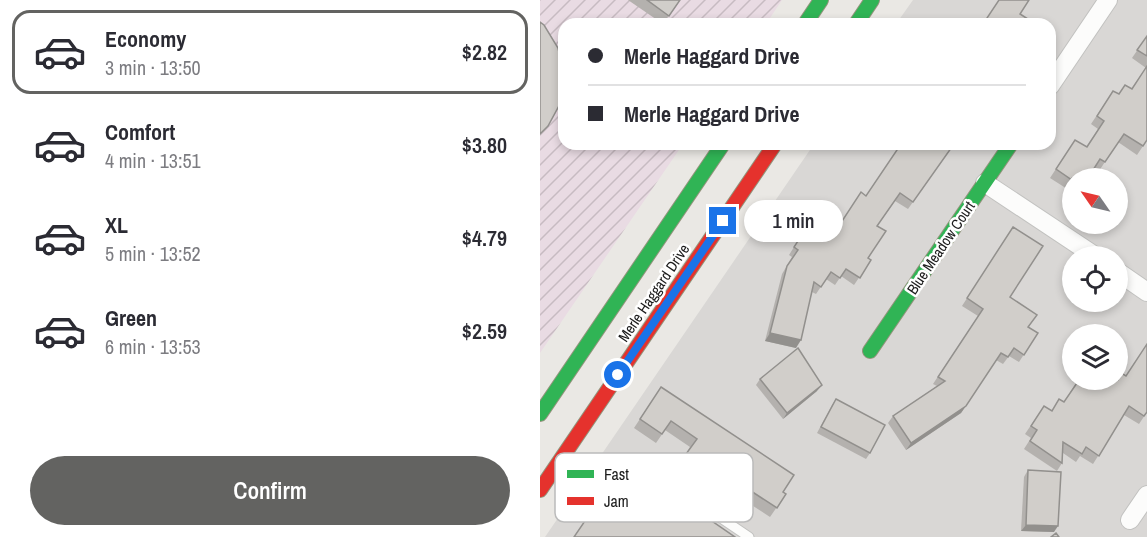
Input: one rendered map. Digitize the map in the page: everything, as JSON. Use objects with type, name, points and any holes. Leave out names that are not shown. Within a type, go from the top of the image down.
[{"type":"main road","points":[[809,18],[821,0]]},
{"type":"main road","points":[[860,18],[872,0]]},
{"type":"main road","name":"Merle Haggard Drive","points":[[540,414],[719,150]]},
{"type":"main road","name":"Merle Haggard Drive","points":[[565,453],[771,150]]},
{"type":"main road","name":"Blue Meadow Court","points":[[870,351],[1007,150]]},
{"type":"main road","name":"Merle Haggard Drive","points":[[540,490],[555,468]]},
{"type":"street","points":[[1056,77],[1108,0]]},
{"type":"street","points":[[985,183],[1080,246]]},
{"type":"street","points":[[1128,279],[1147,292]]},
{"type":"street","points":[[1130,520],[1147,495]]},
{"type":"lane","points":[[727,522],[749,537]]},
{"type":"shaded area","points":[[540,0],[782,0],[770,18],[558,18],[558,150],[679,150],[540,353]]},
{"type":"shaded area","points":[[913,0],[1147,0],[1147,537],[545,537],[555,522],[753,522],[753,453],[602,453],[810,150],[1056,150],[1056,18],[900,18]]},
{"type":"building","points":[[647,0],[680,0],[669,16]]},
{"type":"building","points":[[999,0],[1029,0],[1020,14],[1026,18],[987,18]]},
{"type":"building","points":[[540,22],[558,48],[558,108],[548,126],[540,134]]},
{"type":"building","points":[[1147,36],[1147,56],[1137,50]]},
{"type":"building","points":[[1147,66],[1147,140],[1143,146],[1124,134],[1105,162],[1100,159],[1094,168],[1062,168],[1062,173],[1056,169],[1075,140],[1087,147],[1104,121],[1097,116],[1113,91],[1119,94],[1125,85],[1132,89]]},
{"type":"building","points":[[897,150],[950,150],[913,202],[900,193],[877,226],[886,231],[868,258],[871,260],[860,278],[846,269],[840,278],[831,272],[821,287],[814,282],[801,340],[770,333],[787,266],[798,250],[794,247],[811,221],[833,235],[861,192],[866,196]]},
{"type":"building","points":[[1013,227],[1043,246],[1010,297],[1037,315],[1028,327],[1038,333],[1024,355],[1014,348],[1008,357],[1001,353],[966,406],[911,443],[893,416],[945,381],[938,377],[983,309],[967,298]]},
{"type":"building","points":[[1147,344],[1147,412],[1144,416],[1129,406],[1099,456],[1086,447],[1082,454],[1063,442],[1062,463],[1030,441],[1037,430],[1031,426],[1044,406],[1052,411],[1059,399],[1064,402],[1072,390],[1128,390],[1128,373]]},
{"type":"building","points":[[798,348],[822,385],[787,413],[760,379]]},
{"type":"building","points":[[661,387],[794,475],[783,492],[786,494],[777,508],[753,492],[753,453],[687,453],[697,439],[671,421],[662,434],[640,419]]},
{"type":"building","points":[[836,399],[885,425],[870,453],[821,427]]},
{"type":"building","points":[[1028,470],[1061,472],[1058,526],[1026,525]]},
{"type":"building","points":[[584,522],[713,522],[735,537],[574,537]]},
{"type":"traffic: fast","points":[[809,18],[821,0]]},
{"type":"traffic: fast","points":[[860,18],[872,0]]},
{"type":"traffic: fast","points":[[540,414],[719,150]]},
{"type":"traffic: fast","points":[[870,351],[1007,150]]},
{"type":"traffic: jam","points":[[565,453],[771,150]]},
{"type":"traffic: jam","points":[[540,490],[555,468]]},
{"type":"route","points":[[618,375],[723,221]]}]
